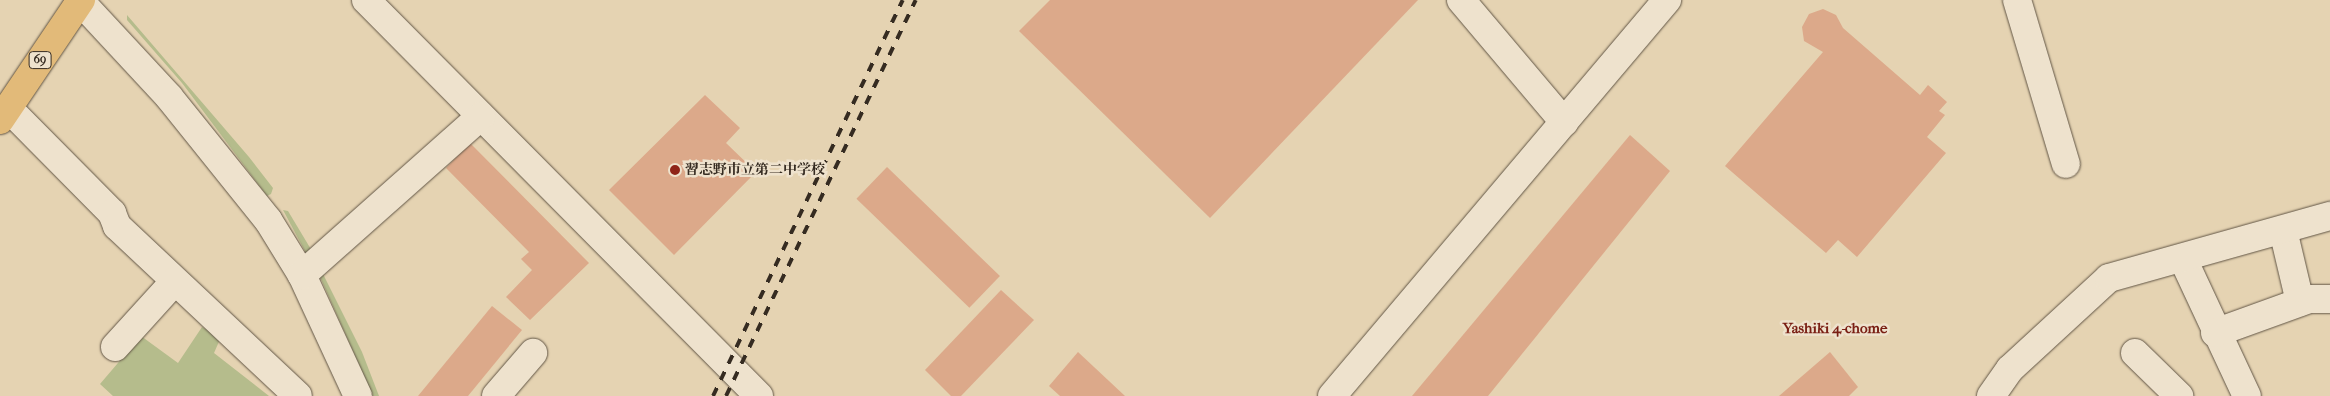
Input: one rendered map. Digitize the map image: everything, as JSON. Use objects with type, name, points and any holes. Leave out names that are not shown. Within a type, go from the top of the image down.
[{"type":"main road","name":"69","points":[[4,114],[80,0]]},
{"type":"street","points":[[80,0],[234,174],[302,275],[358,396]]},
{"type":"street","points":[[366,0],[751,393]]},
{"type":"street","points":[[1461,0],[1564,122]]},
{"type":"street","points":[[1332,396],[1667,0]]},
{"type":"street","points":[[2017,0],[2066,164]]},
{"type":"street","points":[[4,114],[174,282],[298,396]]},
{"type":"street","points":[[302,275],[481,116]]},
{"type":"street","points":[[1995,395],[2010,369],[2110,278],[2183,259],[2330,216]]},
{"type":"street","points":[[2283,230],[2300,302]]},
{"type":"street","points":[[2183,259],[2215,333],[2247,396]]},
{"type":"street","points":[[115,347],[174,282]]},
{"type":"street","points":[[2215,333],[2300,302],[2330,299]]},
{"type":"street","points":[[2135,353],[2179,396]]},
{"type":"street","points":[[496,396],[533,354]]},
{"type":"green space","points":[[127,15],[249,157],[273,188],[271,194],[267,196],[182,83],[127,20]]},
{"type":"green space","points":[[283,210],[288,211],[312,251],[307,255]]},
{"type":"green space","points":[[322,272],[362,352],[379,396],[373,396],[320,277]]},
{"type":"green space","points":[[202,327],[221,337],[214,353],[269,396],[113,396],[100,384],[141,336],[178,363]]},
{"type":"building","points":[[1050,0],[1418,0],[1210,218],[1019,31]]},
{"type":"building","points":[[1823,9],[1836,15],[1843,28],[1920,95],[1928,85],[1947,102],[1939,111],[1945,115],[1927,137],[1946,153],[1857,257],[1838,240],[1826,253],[1725,166],[1823,52],[1804,41],[1802,27],[1809,14]]},
{"type":"building","points":[[705,95],[740,128],[726,143],[756,172],[674,255],[609,190]]},
{"type":"building","points":[[1630,135],[1670,171],[1488,396],[1412,396]]},
{"type":"building","points":[[470,143],[589,263],[530,320],[506,297],[532,270],[521,259],[529,252],[446,168]]},
{"type":"building","points":[[887,167],[1000,276],[969,308],[856,199]]},
{"type":"building","points":[[1001,290],[1034,320],[961,396],[951,396],[925,370]]},
{"type":"building","points":[[492,306],[522,330],[468,396],[418,396]]},
{"type":"building","points":[[1078,352],[1125,396],[1060,396],[1049,386]]},
{"type":"building","points":[[1830,352],[1858,387],[1849,396],[1779,396]]},
{"type":"railway","points":[[713,396],[903,0]]},
{"type":"railway","points":[[726,396],[916,0]]},
{"type":"place","name":"習志野市立第二中学校","points":[[675,170]]},
{"type":"district","name":"Yashiki 4-chome","points":[[1835,329]]}]
